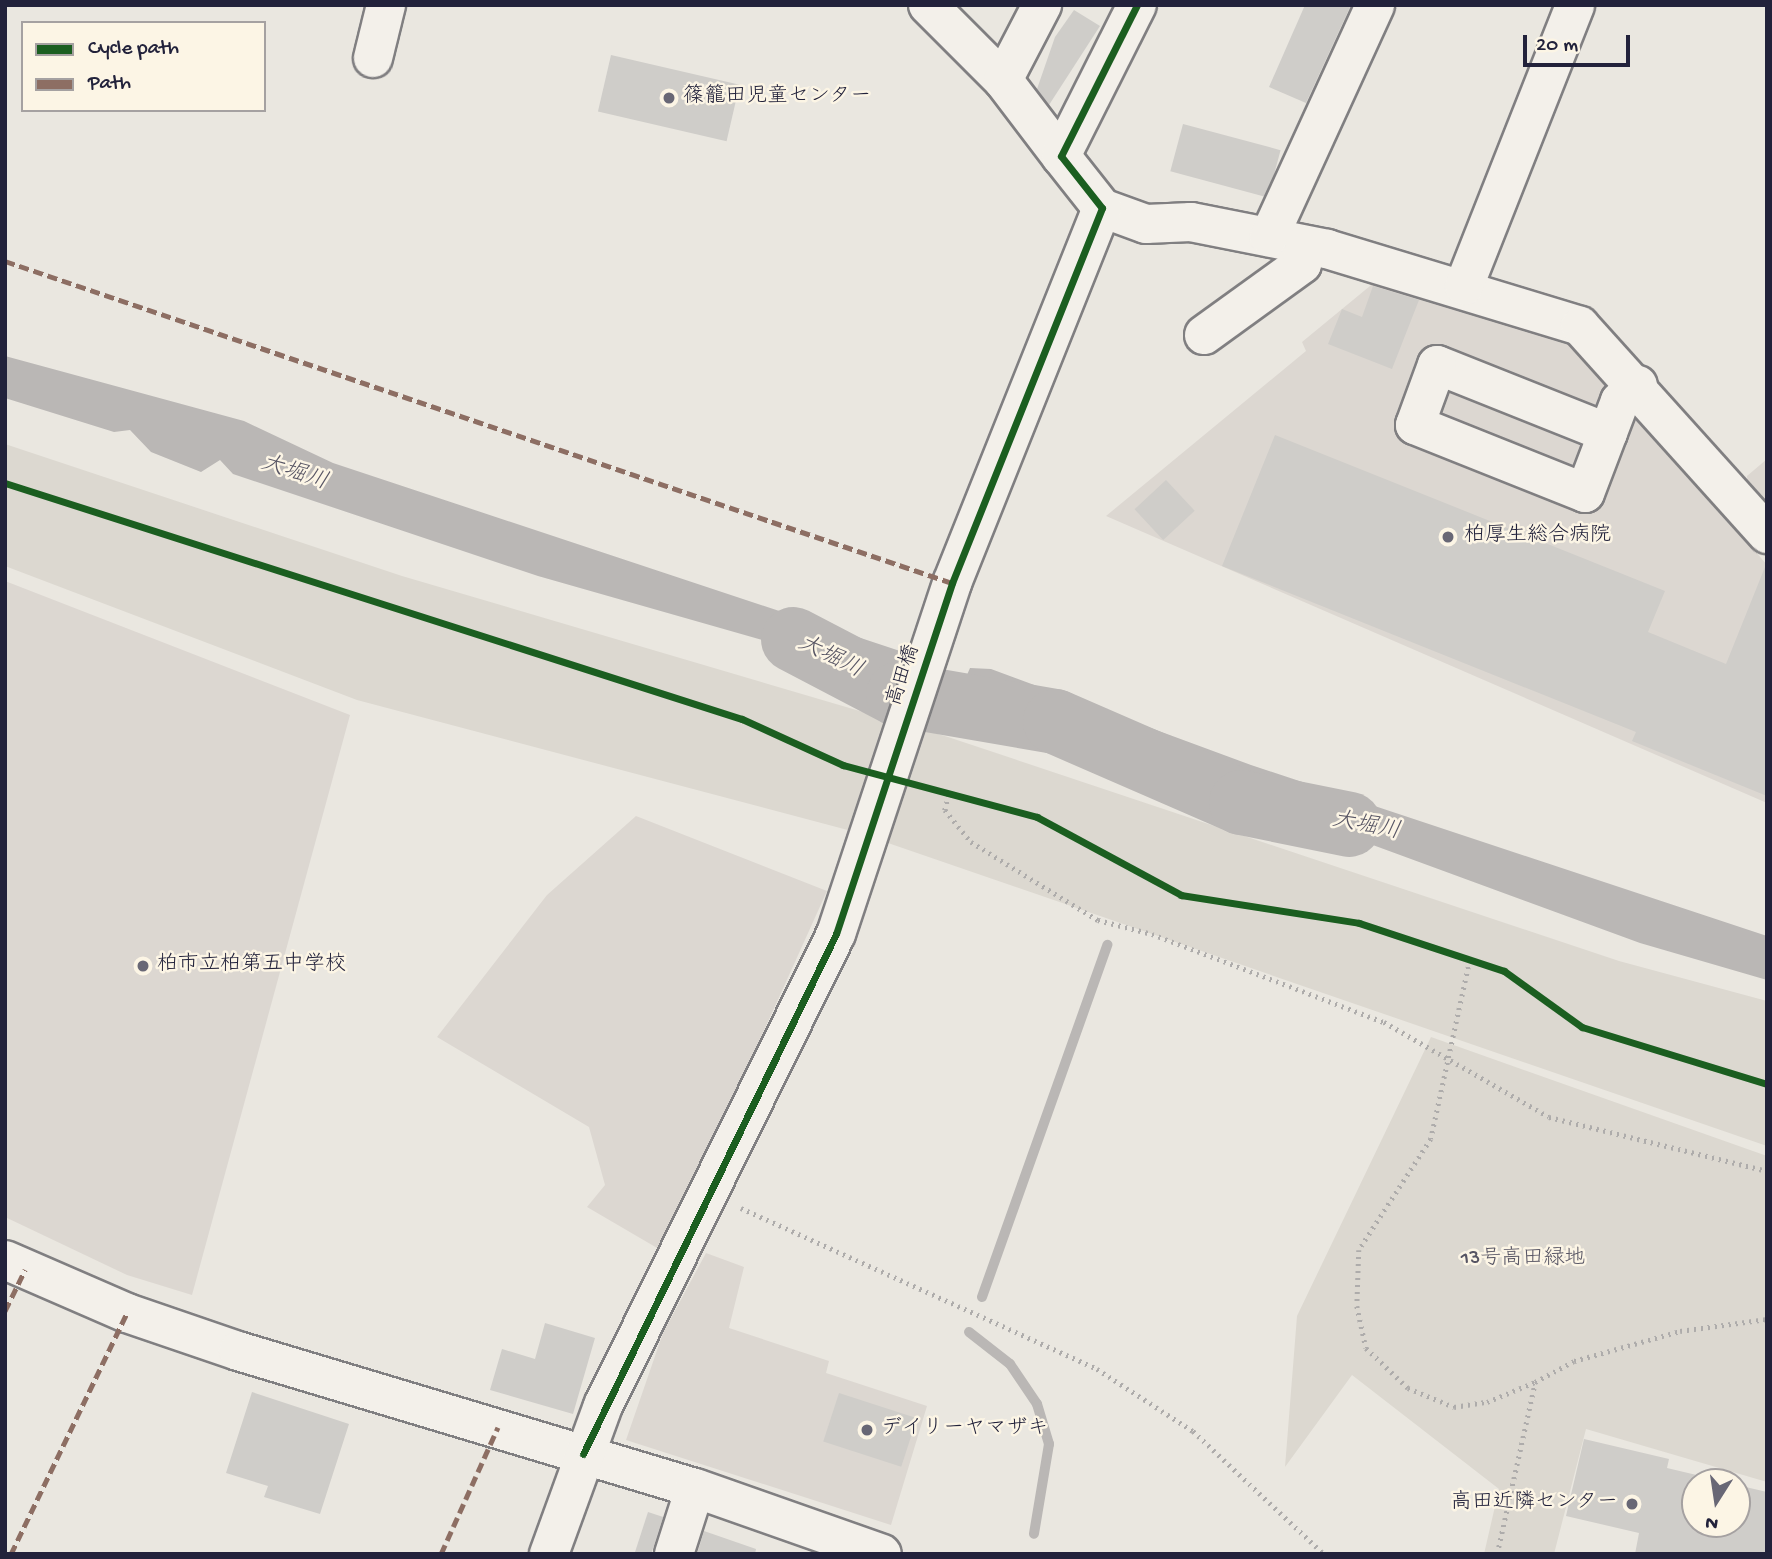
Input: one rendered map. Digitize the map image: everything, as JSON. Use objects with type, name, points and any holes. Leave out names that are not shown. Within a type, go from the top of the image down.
[{"type":"street","points":[[373,58],[386,5]]},
{"type":"street","points":[[928,5],[1003,80],[1102,208],[1146,224],[1191,222],[1287,241],[1464,286],[1580,326],[1638,385],[1767,534]]},
{"type":"street","points":[[1003,80],[1042,5]]},
{"type":"street","points":[[1060,156],[1137,5]]},
{"type":"street","points":[[1287,241],[1375,5]]},
{"type":"street","points":[[1464,286],[1575,5]]},
{"type":"street","name":"高田橋","points":[[549,1554],[583,1454],[836,934],[890,780],[953,583],[1102,208]]},
{"type":"street","points":[[1204,335],[1302,264],[1287,241]]},
{"type":"street","points":[[1608,433],[1437,365],[1415,425],[1585,493],[1608,433],[1620,401],[1638,385]]},
{"type":"street","points":[[5,1260],[127,1313],[238,1351],[695,1488],[883,1554]]},
{"type":"street","points":[[674,1554],[695,1488]]},
{"type":"path","points":[[949,794],[945,810],[971,842],[1046,894],[1098,920],[1330,999],[1453,1059],[1549,1117],[1767,1171]]},
{"type":"path","points":[[1470,960],[1453,1059],[1431,1139],[1359,1250],[1357,1306],[1366,1348],[1408,1388],[1454,1407],[1488,1402],[1535,1382],[1574,1361],[1680,1331],[1767,1319]]},
{"type":"path","points":[[711,1194],[1097,1369],[1194,1431],[1324,1554]]},
{"type":"path","points":[[1497,1554],[1535,1382]]},
{"type":"shaded area","name":"柏厚生総合病院","points":[[1387,272],[1565,328],[1767,565],[1767,803],[1106,516],[1306,351],[1302,342]]},
{"type":"shaded area","points":[[1767,459],[1767,511],[1748,490],[1747,476]]},
{"type":"shaded area","name":"柏市立柏第五中学校","points":[[5,581],[350,715],[192,1295],[127,1275],[5,1217]]},
{"type":"shaded area","points":[[636,816],[827,891],[664,1252],[587,1207],[605,1185],[589,1127],[437,1037],[547,895]]},
{"type":"shaded area","points":[[706,1253],[744,1267],[729,1328],[829,1361],[826,1373],[927,1406],[891,1525],[626,1440],[663,1333]]},
{"type":"green space","points":[[5,444],[402,576],[948,737],[1619,961],[1767,1001],[1767,1146],[859,833],[357,700],[5,566]]},
{"type":"green space","name":"13号高田緑地","points":[[1431,1037],[1767,1156],[1767,1482],[1751,1477],[1751,1468],[1719,1468],[1586,1429],[1554,1554],[1484,1554],[1499,1489],[1352,1375],[1285,1467],[1297,1316]]},
{"type":"water","points":[[5,356],[244,421],[333,463],[906,653],[903,694],[829,659],[538,576],[233,474],[220,460],[201,472],[151,452],[130,430],[114,432],[5,398]]},
{"type":"water","points":[[970,668],[991,669],[1251,765],[1767,936],[1767,980],[1640,943],[1095,743],[956,700]]},
{"type":"building","points":[[1305,5],[1351,5],[1306,103],[1269,87]]},
{"type":"building","points":[[1074,10],[1100,26],[1049,105],[1037,89],[1055,37]]},
{"type":"building","name":"篠籠田児童センター","points":[[611,55],[740,85],[727,141],[598,112]]},
{"type":"building","points":[[1183,124],[1281,150],[1268,197],[1170,171]]},
{"type":"building","points":[[1373,286],[1419,300],[1392,369],[1328,344],[1342,309],[1362,317]]},
{"type":"building","name":"柏厚生総合病院","points":[[1275,435],[1665,591],[1648,632],[1726,664],[1767,562],[1767,796],[1632,741],[1636,732],[1222,566]]},
{"type":"building","points":[[1166,480],[1195,511],[1163,540],[1135,509]]},
{"type":"building","points":[[545,1323],[595,1338],[573,1414],[490,1390],[502,1349],[535,1359]]},
{"type":"building","points":[[252,1392],[349,1424],[320,1514],[264,1497],[268,1486],[226,1473]]},
{"type":"building","points":[[839,1393],[917,1418],[901,1467],[823,1442]]},
{"type":"building","name":"高田近隣センター","points":[[1584,1439],[1669,1459],[1667,1468],[1681,1471],[1681,1538],[1751,1538],[1751,1488],[1767,1492],[1767,1554],[1635,1554],[1639,1533],[1566,1516]]},
{"type":"building","points":[[648,1512],[663,1517],[651,1554],[635,1553]]},
{"type":"building","points":[[704,1531],[756,1549],[755,1554],[697,1554]]},
{"type":"waterway","name":"大堀川","points":[[793,639],[898,694],[1055,721],[1241,802],[1349,824]]},
{"type":"waterway","points":[[982,1297],[1107,945]]},
{"type":"waterway","points":[[969,1332],[1010,1364],[1037,1404],[1049,1444],[1034,1534]]},
{"type":"marked path","points":[[5,261],[952,583]]},
{"type":"marked path","points":[[5,1311],[25,1270]]},
{"type":"marked path","points":[[11,1554],[127,1313]]},
{"type":"marked path","points":[[441,1554],[498,1427]]},
{"type":"cycle path","points":[[583,1454],[836,934],[952,583],[1102,208],[1061,156],[1137,5]]},
{"type":"cycle path","points":[[5,483],[742,719],[843,765],[1037,817],[1181,895],[1359,923],[1504,971],[1582,1027],[1767,1084]]},
{"type":"place","name":"篠籠田児童センター","points":[[669,98]]},
{"type":"place","name":"柏厚生総合病院","points":[[1448,537]]},
{"type":"place","name":"柏市立柏第五中学校","points":[[143,966]]},
{"type":"place","name":"デイリーヤマザキ","points":[[867,1430]]},
{"type":"place","name":"高田近隣センター","points":[[1632,1504]]}]
